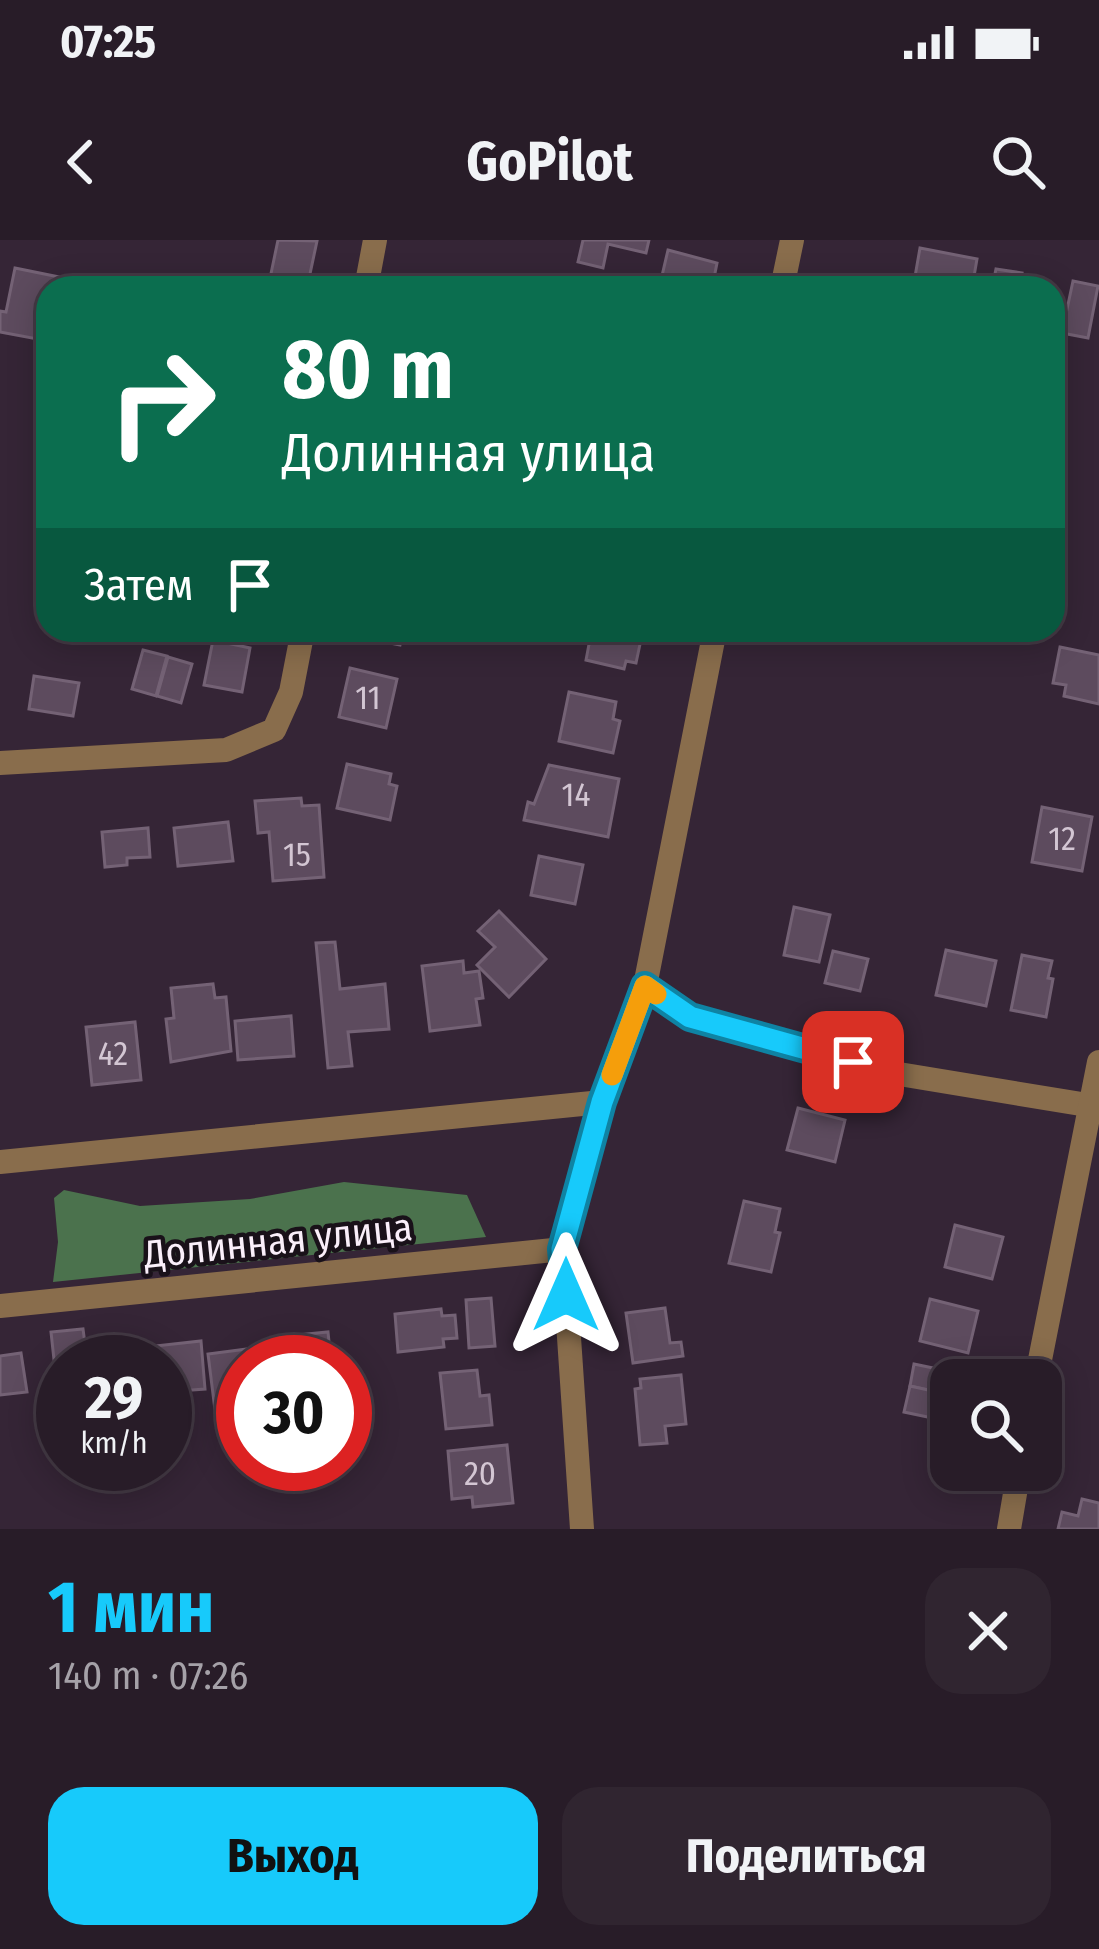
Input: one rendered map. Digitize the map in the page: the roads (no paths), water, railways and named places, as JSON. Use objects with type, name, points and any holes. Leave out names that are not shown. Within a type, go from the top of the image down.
[{"type":"street","points":[[368,276],[375,240]]},
{"type":"street","points":[[784,276],[792,240]]},
{"type":"street","points":[[0,763],[226,749],[274,730],[291,692],[301,642]]},
{"type":"street","points":[[582,1529],[562,1249],[602,1102],[645,986],[713,642]]},
{"type":"street","points":[[645,986],[690,1017],[893,1073],[1095,1106]]},
{"type":"street","points":[[1041,1359],[1095,1106],[1099,1062]]},
{"type":"street","points":[[0,1162],[602,1102]]},
{"type":"street","name":"Долинная улица","points":[[0,1306],[562,1249]]},
{"type":"street","points":[[1009,1529],[1015,1491]]}]
